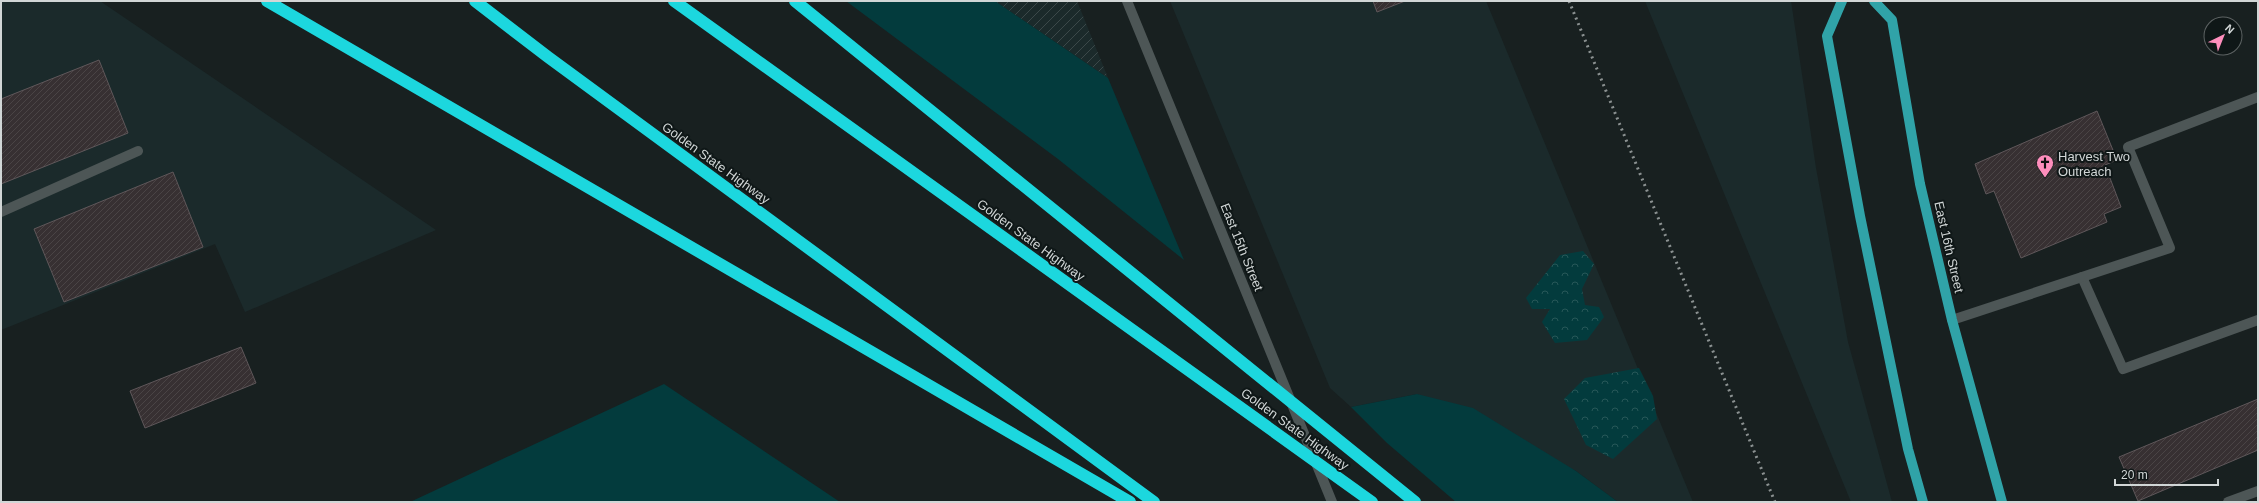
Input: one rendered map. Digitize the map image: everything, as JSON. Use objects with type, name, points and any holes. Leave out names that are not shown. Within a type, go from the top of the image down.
[{"type":"highway","points":[[267,1],[1130,502]]},
{"type":"highway","name":"Golden State Highway","points":[[475,1],[561,67],[1154,502]]},
{"type":"highway","name":"Golden State Highway","points":[[674,1],[1372,502]]},
{"type":"highway","points":[[795,1],[1416,502]]},
{"type":"main road","points":[[1842,1],[1827,36],[1860,216],[1908,449],[1924,502]]},
{"type":"main road","name":"East 16th Street","points":[[1874,1],[1892,20],[1920,184],[1952,320],[2002,502]]},
{"type":"street","name":"East 15th Street","points":[[1127,1],[1332,502]]},
{"type":"street","points":[[1952,320],[2170,248],[2128,147],[2258,97]]},
{"type":"street","points":[[1,212],[138,150]]},
{"type":"street","points":[[2082,277],[2123,370],[2258,320]]},
{"type":"street","points":[[2228,502],[2258,491]]},
{"type":"shaded area","points":[[1,1],[100,1],[436,230],[245,312],[215,244],[1,330]]},
{"type":"shaded area","points":[[995,1],[1077,1],[1108,78]]},
{"type":"shaded area","points":[[1170,1],[1486,1],[1693,502],[1618,502],[1576,471],[1417,394],[1351,407],[1330,388]]},
{"type":"shaded area","points":[[1645,1],[1791,1],[1816,168],[1848,342],[1892,502],[1851,502]]},
{"type":"green space","points":[[846,1],[995,1],[1108,78],[1184,260],[1058,159]]},
{"type":"green space","points":[[1583,251],[1594,264],[1582,289],[1585,305],[1599,307],[1604,317],[1587,340],[1555,343],[1542,322],[1550,309],[1532,309],[1526,298],[1560,255]]},
{"type":"green space","points":[[1639,368],[1653,396],[1657,419],[1613,459],[1586,445],[1564,399],[1585,378]]},
{"type":"green space","points":[[664,384],[840,502],[410,502]]},
{"type":"green space","points":[[1417,394],[1473,408],[1576,471],[1618,502],[1456,502],[1387,443],[1351,407]]},
{"type":"building","points":[[1373,1],[1405,1],[1377,12]]},
{"type":"building","points":[[99,60],[128,133],[1,184],[1,99]]},
{"type":"building","name":"Harvest Two Outreach","points":[[2097,111],[2117,160],[2105,165],[2121,207],[2104,214],[2107,222],[2021,258],[1994,191],[1986,194],[1975,164]]},
{"type":"building","points":[[173,172],[203,247],[64,302],[34,229]]},
{"type":"building","points":[[241,347],[256,383],[145,428],[130,391]]},
{"type":"building","points":[[2258,399],[2258,450],[2138,501],[2119,457]]},
{"type":"railway","points":[[1569,1],[1775,502]]},
{"type":"place","name":"Harvest Two Outreach","points":[[2045,178]]}]
